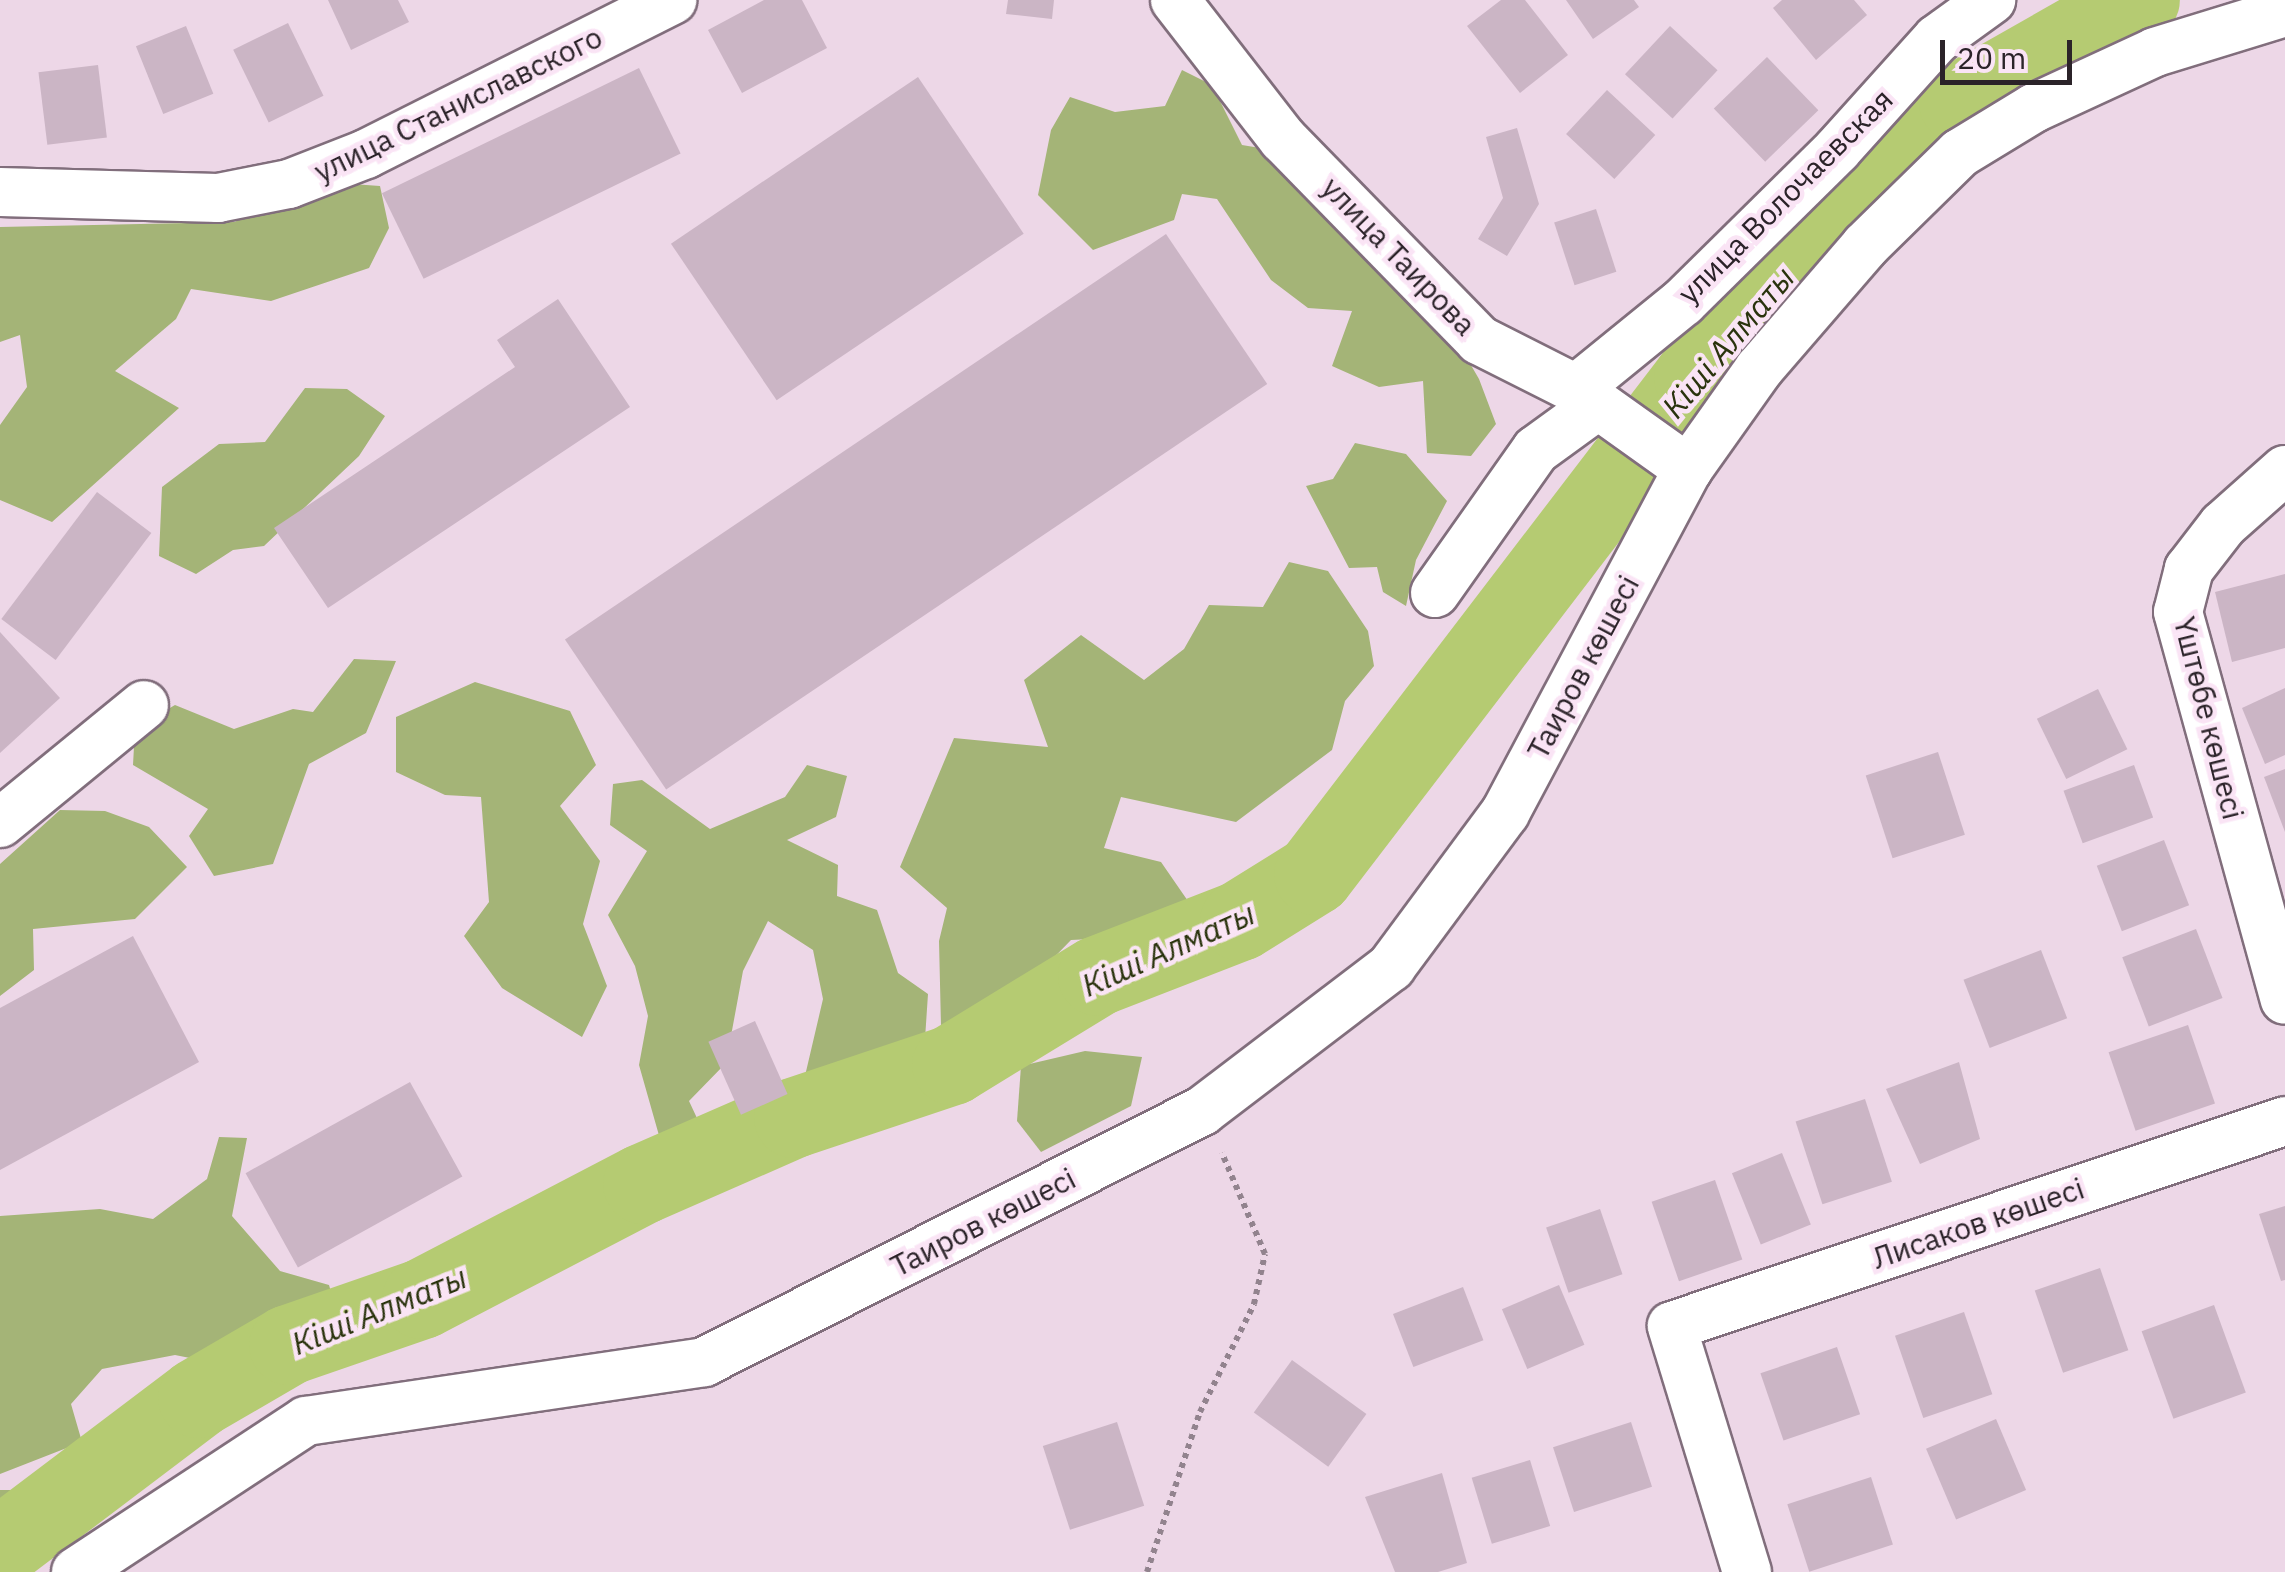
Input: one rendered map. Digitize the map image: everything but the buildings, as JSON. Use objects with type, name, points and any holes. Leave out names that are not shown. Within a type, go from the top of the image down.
[{"type":"street","name":"улица Станиславского","points":[[0,192],[218,198],[289,184],[366,154],[672,0]]},
{"type":"street","name":"улица Таирова","points":[[1175,0],[1283,139],[1478,340],[1601,406],[1678,461]]},
{"type":"street","name":"улица Волочаевская","points":[[1434,593],[1536,450],[1601,406],[1683,302],[1837,150],[1936,39],[1991,0]]},
{"type":"street","points":[[1678,461],[1841,274],[1960,153],[2034,108],[2154,52],[2285,12]]},
{"type":"street","name":"Таиров көшесі","points":[[95,1567],[306,1422],[704,1362],[1202,1111],[1391,967],[1504,813],[1653,536],[1678,461]]},
{"type":"street","name":"Үштөбе көшесі","points":[[2285,470],[2223,525],[2188,569],[2178,612],[2285,1000]]},
{"type":"street","points":[[0,823],[144,705]]},
{"type":"street","name":"Лисаков көшесі","points":[[1748,1572],[1672,1326],[2285,1120]]},
{"type":"path","points":[[1148,1572],[1200,1412],[1254,1304],[1264,1254],[1202,1111]]},
{"type":"green space","points":[[1182,70],[1212,85],[1242,145],[1315,157],[1402,246],[1479,379],[1496,424],[1471,456],[1427,453],[1423,381],[1379,387],[1332,366],[1352,311],[1308,308],[1271,280],[1217,199],[1182,194],[1174,220],[1093,250],[1038,195],[1051,130],[1070,97],[1115,112],[1165,106]]},
{"type":"green space","points":[[338,183],[380,186],[389,228],[369,268],[271,301],[191,289],[176,319],[115,371],[179,408],[52,522],[0,500],[0,425],[27,387],[20,335],[0,342],[0,227],[234,222]]},
{"type":"green space","points":[[305,388],[347,389],[385,416],[359,456],[264,546],[233,550],[196,574],[159,556],[162,487],[219,444],[265,442]]},
{"type":"green space","points":[[1355,443],[1406,454],[1447,501],[1416,560],[1406,606],[1383,592],[1377,567],[1349,568],[1306,486],[1333,479]]},
{"type":"green space","points":[[1289,562],[1328,571],[1368,631],[1374,666],[1345,701],[1332,750],[1236,822],[1121,797],[1104,848],[1161,862],[1190,904],[1153,936],[1071,940],[1002,1011],[941,1026],[939,941],[947,908],[900,867],[954,738],[1048,747],[1024,680],[1081,635],[1144,680],[1184,649],[1209,605],[1263,607]]},
{"type":"green space","points":[[354,659],[396,661],[366,733],[309,764],[273,864],[214,876],[189,836],[208,809],[133,765],[135,728],[175,705],[234,729],[293,709],[313,712]]},
{"type":"green space","points":[[475,682],[570,711],[596,765],[560,806],[600,861],[583,924],[607,986],[582,1037],[502,988],[464,936],[489,902],[481,797],[445,795],[396,772],[396,717]]},
{"type":"green space","points":[[807,765],[847,776],[836,817],[787,840],[838,865],[837,896],[877,910],[898,973],[928,994],[925,1039],[852,1078],[801,1093],[823,999],[813,950],[768,921],[743,971],[726,1063],[689,1101],[703,1131],[662,1146],[639,1065],[648,1016],[635,966],[608,915],[647,851],[610,825],[613,784],[642,780],[710,829],[785,797]]},
{"type":"green space","points":[[60,810],[105,811],[149,827],[187,867],[135,919],[33,929],[34,970],[0,996],[0,864]]},
{"type":"green space","points":[[1085,1051],[1142,1057],[1131,1106],[1041,1152],[1017,1121],[1021,1066]]},
{"type":"green space","points":[[219,1137],[247,1138],[232,1216],[280,1271],[329,1285],[335,1306],[220,1364],[175,1355],[102,1369],[71,1404],[82,1442],[0,1474],[0,1216],[100,1209],[153,1219],[207,1179]]},
{"type":"green space","points":[[169,1434],[160,1463],[120,1506],[20,1572],[0,1572],[0,1490],[22,1490],[94,1455]]},
{"type":"waterway","name":"Кіші Алматы","points":[[0,1548],[198,1398],[289,1345],[422,1299],[643,1184],[794,1118],[952,1065],[1098,976],[1240,921],[1314,875],[1694,378],[1797,261],[1959,103],[2140,0]]}]
